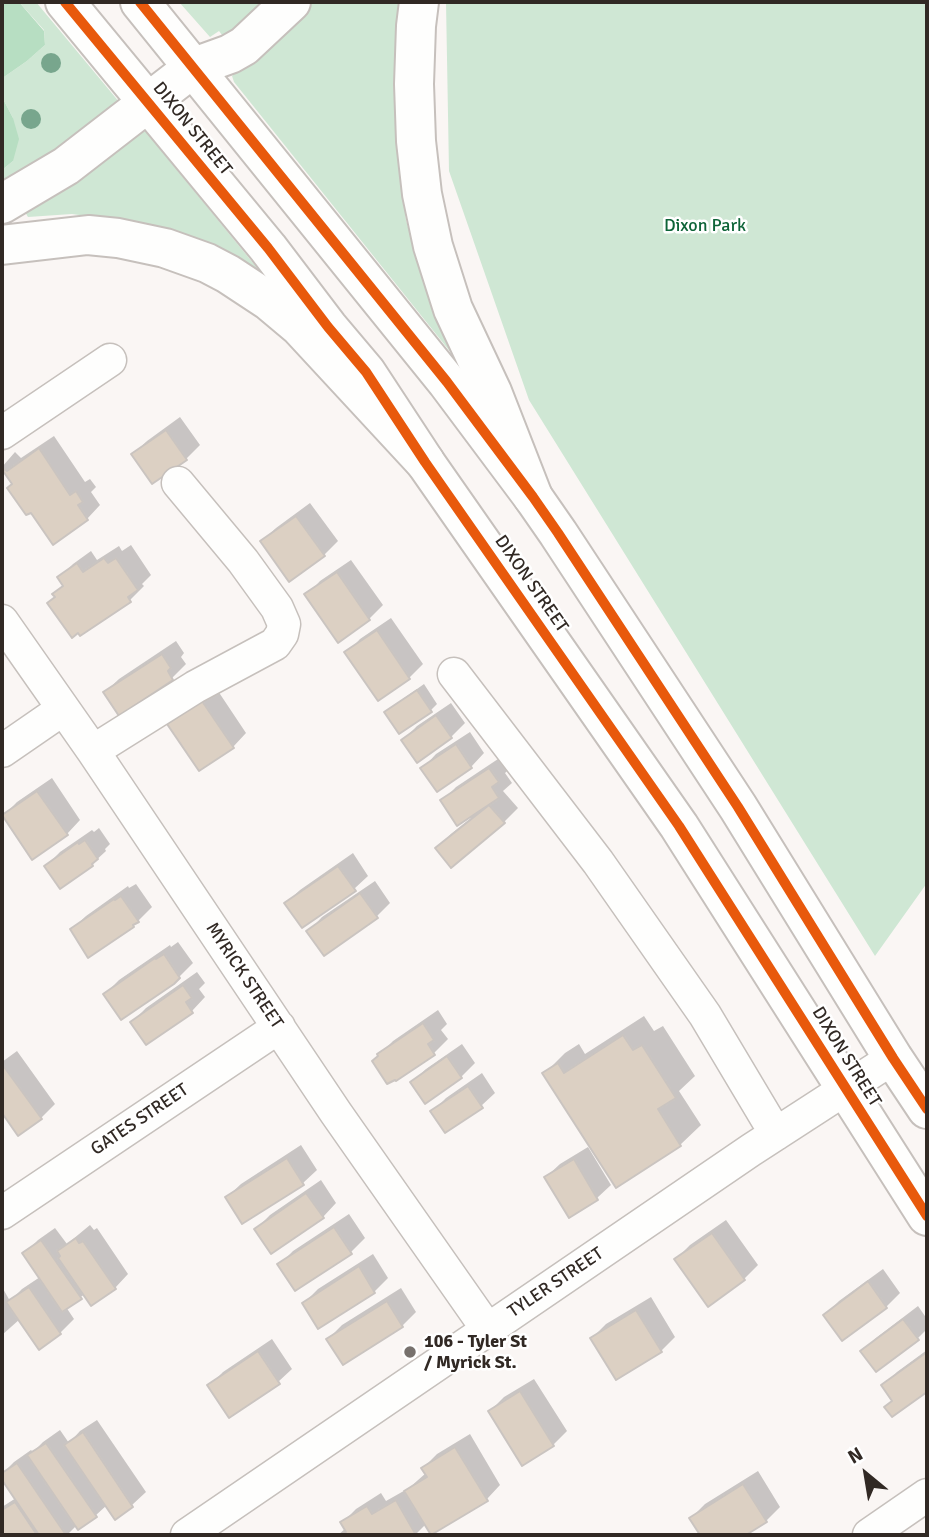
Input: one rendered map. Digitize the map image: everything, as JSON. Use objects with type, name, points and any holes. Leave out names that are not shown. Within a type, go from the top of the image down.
[{"type":"main road","name":"DIXON STREET","points":[[65,2],[268,248],[366,372],[425,462],[679,826],[927,1216]]},
{"type":"main road","points":[[140,2],[447,382],[533,497],[738,807],[927,1109]]},
{"type":"main road","points":[[2,204],[65,166],[194,67],[244,46],[290,2]]},
{"type":"main road","points":[[419,2],[414,84],[416,141],[422,194],[433,246],[453,309],[492,391],[533,497]]},
{"type":"main road","points":[[2,245],[88,235],[165,248],[207,263],[269,301],[300,327],[425,462]]},
{"type":"street","points":[[2,433],[110,360]]},
{"type":"street","points":[[93,751],[195,687],[275,644],[282,634],[284,624],[277,608],[243,561],[178,482]]},
{"type":"street","name":"MYRICK STREET","points":[[2,621],[93,751],[336,1113],[488,1330]]},
{"type":"street","points":[[454,674],[598,862],[682,982],[705,1015],[776,1134]]},
{"type":"street","points":[[2,751],[63,709]]},
{"type":"street","name":"GATES STREET","points":[[2,1213],[279,1027]]},
{"type":"street","name":"TYLER STREET","points":[[187,1535],[776,1134],[893,1058]]},
{"type":"street","points":[[869,1535],[927,1495]]},
{"type":"green space","points":[[2,2],[19,2],[44,31],[45,45],[2,81]]},
{"type":"green space","points":[[19,2],[36,2],[120,103],[116,111],[2,183],[2,170],[13,161],[13,118],[2,97],[2,81],[45,45],[44,30]]},
{"type":"green space","points":[[179,2],[265,2],[225,39],[219,31],[210,37]]},
{"type":"green space","points":[[309,2],[399,2],[395,66],[396,132],[406,220],[422,277],[456,359],[234,82],[232,76]]},
{"type":"green space","name":"Dixon Park","points":[[446,2],[927,2],[927,883],[875,956],[529,400],[449,171]]},
{"type":"green space","points":[[2,97],[13,118],[19,139],[13,161],[2,170]]},
{"type":"green space","points":[[139,130],[146,132],[260,274],[129,222],[72,214],[28,217],[25,212]]},
{"type":"building","points":[[166,430],[187,460],[152,484],[131,454]]},
{"type":"building","points":[[39,448],[70,495],[76,491],[83,502],[78,505],[88,520],[53,545],[31,513],[26,515],[7,488],[12,484],[3,471],[7,471]]},
{"type":"building","points":[[296,516],[325,556],[289,582],[260,541]]},
{"type":"building","points":[[104,558],[108,563],[116,558],[138,590],[128,597],[131,602],[80,636],[78,633],[72,638],[47,603],[55,597],[52,594],[63,586],[57,577],[77,563],[83,572]]},
{"type":"building","points":[[337,572],[370,620],[338,643],[304,594]]},
{"type":"building","points":[[377,630],[410,679],[378,701],[344,652]]},
{"type":"building","points":[[162,654],[171,668],[168,671],[173,680],[119,716],[103,692]]},
{"type":"building","points":[[417,690],[432,712],[399,734],[384,712]]},
{"type":"building","points":[[202,701],[234,748],[199,771],[167,724]]},
{"type":"building","points":[[436,715],[452,738],[417,763],[401,740]]},
{"type":"building","points":[[456,744],[472,768],[437,792],[420,768]]},
{"type":"building","points":[[489,768],[499,782],[492,787],[499,798],[457,826],[440,800]]},
{"type":"building","points":[[37,791],[68,835],[32,860],[2,815]]},
{"type":"building","points":[[489,805],[505,823],[451,868],[435,848]]},
{"type":"building","points":[[85,840],[98,859],[93,866],[60,889],[44,866]]},
{"type":"building","points":[[338,866],[356,891],[302,928],[284,903]]},
{"type":"building","points":[[360,893],[378,918],[324,956],[306,931]]},
{"type":"building","points":[[121,896],[139,922],[88,958],[70,929]]},
{"type":"building","points":[[164,954],[180,978],[121,1020],[103,994]]},
{"type":"building","points":[[183,985],[192,998],[186,1002],[193,1013],[146,1045],[130,1022]]},
{"type":"building","points":[[423,1023],[434,1040],[428,1044],[435,1055],[387,1084],[372,1061],[377,1054]]},
{"type":"building","points":[[623,1035],[633,1050],[642,1045],[676,1098],[658,1109],[681,1146],[616,1188],[542,1073],[558,1063],[564,1073]]},
{"type":"building","points":[[447,1056],[462,1078],[425,1104],[410,1082]]},
{"type":"building","points":[[2,1064],[42,1119],[18,1136],[2,1113]]},
{"type":"building","points":[[468,1086],[483,1108],[445,1133],[430,1111]]},
{"type":"building","points":[[287,1158],[304,1185],[242,1224],[225,1197]]},
{"type":"building","points":[[574,1159],[598,1200],[569,1218],[544,1177]]},
{"type":"building","points":[[306,1193],[324,1218],[271,1254],[254,1229]]},
{"type":"building","points":[[334,1227],[352,1254],[295,1291],[277,1264]]},
{"type":"building","points":[[712,1233],[745,1280],[708,1307],[674,1259]]},
{"type":"building","points":[[76,1238],[79,1243],[83,1241],[116,1289],[91,1306],[58,1258],[60,1256],[57,1251]]},
{"type":"building","points":[[41,1240],[82,1299],[62,1312],[22,1253]]},
{"type":"building","points":[[359,1266],[375,1293],[318,1329],[302,1303]]},
{"type":"building","points":[[868,1281],[887,1308],[842,1341],[823,1315]]},
{"type":"building","points":[[29,1287],[61,1334],[39,1350],[6,1302]]},
{"type":"building","points":[[387,1301],[403,1327],[343,1365],[326,1339]]},
{"type":"building","points":[[636,1310],[662,1352],[616,1380],[590,1338]]},
{"type":"building","points":[[903,1319],[919,1340],[876,1372],[860,1351]]},
{"type":"building","points":[[258,1351],[280,1384],[229,1418],[207,1385]]},
{"type":"building","points":[[927,1352],[927,1392],[892,1417],[884,1407],[892,1401],[881,1385]]},
{"type":"building","points":[[520,1391],[554,1446],[522,1466],[488,1411]]},
{"type":"building","points":[[83,1432],[133,1507],[115,1520],[64,1445]]},
{"type":"building","points":[[46,1443],[97,1517],[78,1530],[27,1455]]},
{"type":"building","points":[[455,1447],[488,1501],[431,1535],[404,1491],[427,1477],[421,1468]]},
{"type":"building","points":[[17,1463],[66,1535],[39,1535],[2,1480],[2,1473]]},
{"type":"building","points":[[743,1484],[767,1522],[746,1535],[700,1535],[689,1518]]},
{"type":"building","points":[[396,1500],[416,1535],[340,1535],[346,1532],[340,1522],[367,1506],[372,1514]]},
{"type":"building","points":[[15,1502],[37,1535],[2,1535],[2,1510]]},
{"type":"cycle path","points":[[65,2],[268,248],[366,372],[425,462],[679,826],[927,1216]]},
{"type":"cycle path","points":[[140,2],[447,382],[533,497],[738,807],[927,1109]]},
{"type":"place","name":"106 - Tyler St / Myrick St.","points":[[410,1352]]}]
